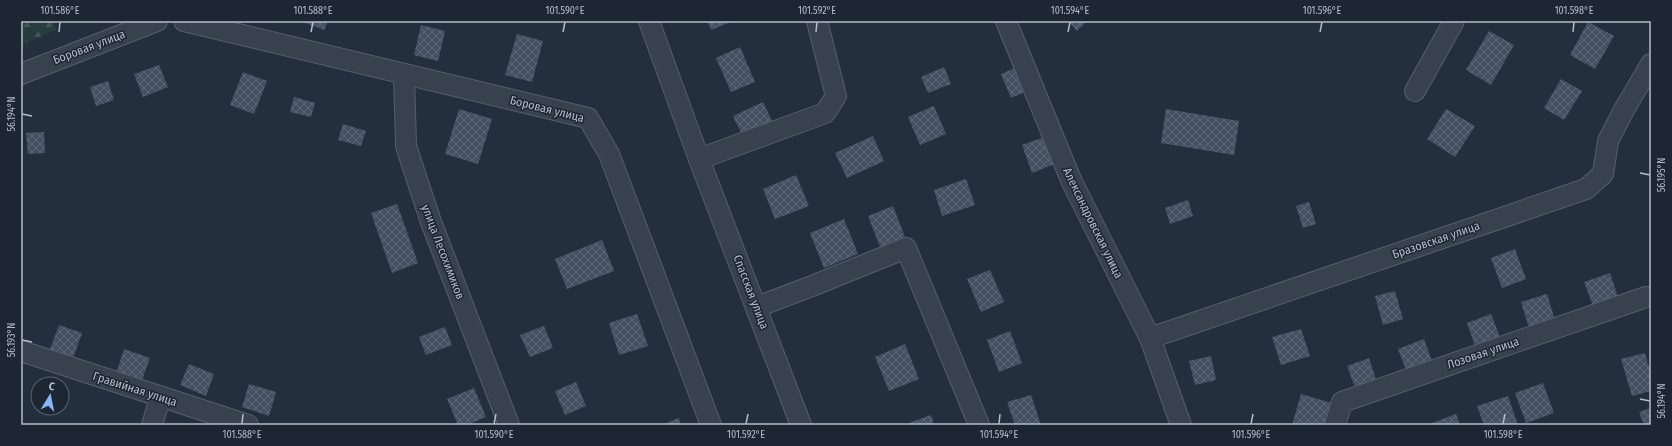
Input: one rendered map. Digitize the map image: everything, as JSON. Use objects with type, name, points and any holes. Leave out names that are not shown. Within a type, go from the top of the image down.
[{"type":"street","name":"Боровая улица","points":[[21,74],[157,21]]},
{"type":"street","name":"Боровая улица","points":[[184,21],[588,118],[609,154],[711,425]]},
{"type":"street","name":"Спасская улица","points":[[649,21],[699,159],[801,425]]},
{"type":"street","points":[[699,159],[825,113],[836,96],[817,21]]},
{"type":"street","name":"Александровская улица","points":[[1006,21],[1071,180],[1150,338],[1181,425]]},
{"type":"street","points":[[1415,92],[1454,21]]},
{"type":"street","name":"Бразовская улица","points":[[1150,338],[1586,189],[1603,174],[1608,141],[1625,108],[1651,64]]},
{"type":"street","name":"улица Лесохимиков","points":[[404,74],[406,146],[431,222],[510,425]]},
{"type":"street","points":[[757,307],[906,248],[979,425]]},
{"type":"street","name":"Лозовая улица","points":[[1336,425],[1342,402],[1646,297]]},
{"type":"street","name":"Гравийная улица","points":[[21,351],[160,398],[248,425]]},
{"type":"street","points":[[152,425],[160,398]]},
{"type":"green space","points":[[21,21],[54,21],[56,30],[21,45]]},
{"type":"building","points":[[300,21],[328,21],[324,30]]},
{"type":"building","points":[[707,21],[733,21],[711,30]]},
{"type":"building","points":[[1068,21],[1087,21],[1077,31]]},
{"type":"building","points":[[1588,22],[1614,36],[1595,69],[1570,55]]},
{"type":"building","points":[[421,25],[445,31],[438,61],[414,55]]},
{"type":"building","points":[[1489,31],[1514,45],[1491,85],[1466,70]]},
{"type":"building","points":[[517,34],[543,41],[532,82],[505,75]]},
{"type":"building","points":[[740,47],[755,82],[731,92],[716,58]]},
{"type":"building","points":[[159,65],[168,87],[143,97],[134,74]]},
{"type":"building","points":[[944,67],[951,84],[928,93],[921,77]]},
{"type":"building","points":[[1015,68],[1025,92],[1011,98],[1001,74]]},
{"type":"building","points":[[243,72],[267,81],[254,114],[230,105]]},
{"type":"building","points":[[1561,79],[1582,91],[1564,120],[1544,108]]},
{"type":"building","points":[[108,81],[114,100],[96,106],[90,87]]},
{"type":"building","points":[[294,97],[315,103],[311,117],[290,112]]},
{"type":"building","points":[[763,102],[774,125],[744,139],[733,116]]},
{"type":"building","points":[[934,106],[946,134],[920,145],[908,117]]},
{"type":"building","points":[[459,109],[492,119],[478,164],[445,154]]},
{"type":"building","points":[[1166,109],[1239,121],[1234,155],[1161,143]]},
{"type":"building","points":[[1446,109],[1475,126],[1455,157],[1427,139]]},
{"type":"building","points":[[343,124],[366,131],[361,146],[338,140]]},
{"type":"building","points":[[44,132],[45,153],[28,154],[26,133]]},
{"type":"building","points":[[873,136],[884,161],[847,178],[835,153]]},
{"type":"building","points":[[1047,136],[1057,163],[1032,173],[1022,145]]},
{"type":"building","points":[[796,175],[809,206],[775,219],[763,189]]},
{"type":"building","points":[[966,179],[975,205],[942,216],[934,190]]},
{"type":"building","points":[[1188,200],[1193,216],[1170,224],[1165,208]]},
{"type":"building","points":[[1309,202],[1316,224],[1303,228],[1296,206]]},
{"type":"building","points":[[397,204],[418,263],[392,273],[371,213]]},
{"type":"building","points":[[893,206],[905,237],[880,247],[868,216]]},
{"type":"building","points":[[844,219],[858,254],[824,268],[810,233]]},
{"type":"building","points":[[602,240],[614,271],[567,289],[555,259]]},
{"type":"building","points":[[1515,249],[1526,279],[1502,288],[1491,258]]},
{"type":"building","points":[[990,270],[1004,302],[981,312],[967,279]]},
{"type":"building","points":[[1610,273],[1618,297],[1593,306],[1584,282]]},
{"type":"building","points":[[1395,291],[1403,319],[1383,325],[1375,296]]},
{"type":"building","points":[[1547,294],[1555,320],[1529,328],[1521,302]]},
{"type":"building","points":[[637,314],[648,346],[619,355],[609,323]]},
{"type":"building","points":[[1491,314],[1500,337],[1475,346],[1467,323]]},
{"type":"building","points":[[59,325],[82,333],[73,358],[50,349]]},
{"type":"building","points":[[544,326],[553,348],[530,357],[520,335]]},
{"type":"building","points":[[445,327],[452,345],[426,355],[419,337]]},
{"type":"building","points":[[1301,329],[1310,356],[1281,365],[1272,337]]},
{"type":"building","points":[[1010,331],[1022,363],[999,372],[987,340]]},
{"type":"building","points":[[1424,339],[1432,361],[1406,370],[1398,349]]},
{"type":"building","points":[[905,344],[919,379],[889,391],[875,357]]},
{"type":"building","points":[[124,349],[150,358],[142,380],[117,371]]},
{"type":"building","points":[[1645,353],[1651,375],[1651,391],[1632,396],[1621,359]]},
{"type":"building","points":[[1211,356],[1216,380],[1195,385],[1189,361]]},
{"type":"building","points":[[1369,358],[1377,383],[1356,390],[1347,366]]},
{"type":"building","points":[[189,364],[214,374],[206,396],[180,385]]},
{"type":"building","points":[[576,382],[586,406],[565,415],[555,391]]},
{"type":"building","points":[[1543,383],[1554,413],[1526,423],[1515,393]]},
{"type":"building","points":[[249,384],[276,392],[269,416],[242,407]]},
{"type":"building","points":[[474,388],[486,417],[467,425],[458,425],[447,399]]},
{"type":"building","points":[[1301,394],[1332,403],[1325,425],[1292,425]]},
{"type":"building","points":[[1031,395],[1041,425],[1015,425],[1007,402]]},
{"type":"building","points":[[1508,396],[1518,425],[1484,425],[1477,406]]},
{"type":"building","points":[[1651,408],[1651,425],[1644,425],[1639,412]]},
{"type":"building","points":[[1456,414],[1460,425],[1432,425],[1432,423]]},
{"type":"building","points":[[931,415],[934,425],[910,425],[909,423]]},
{"type":"building","points":[[679,418],[681,425],[661,425]]}]
